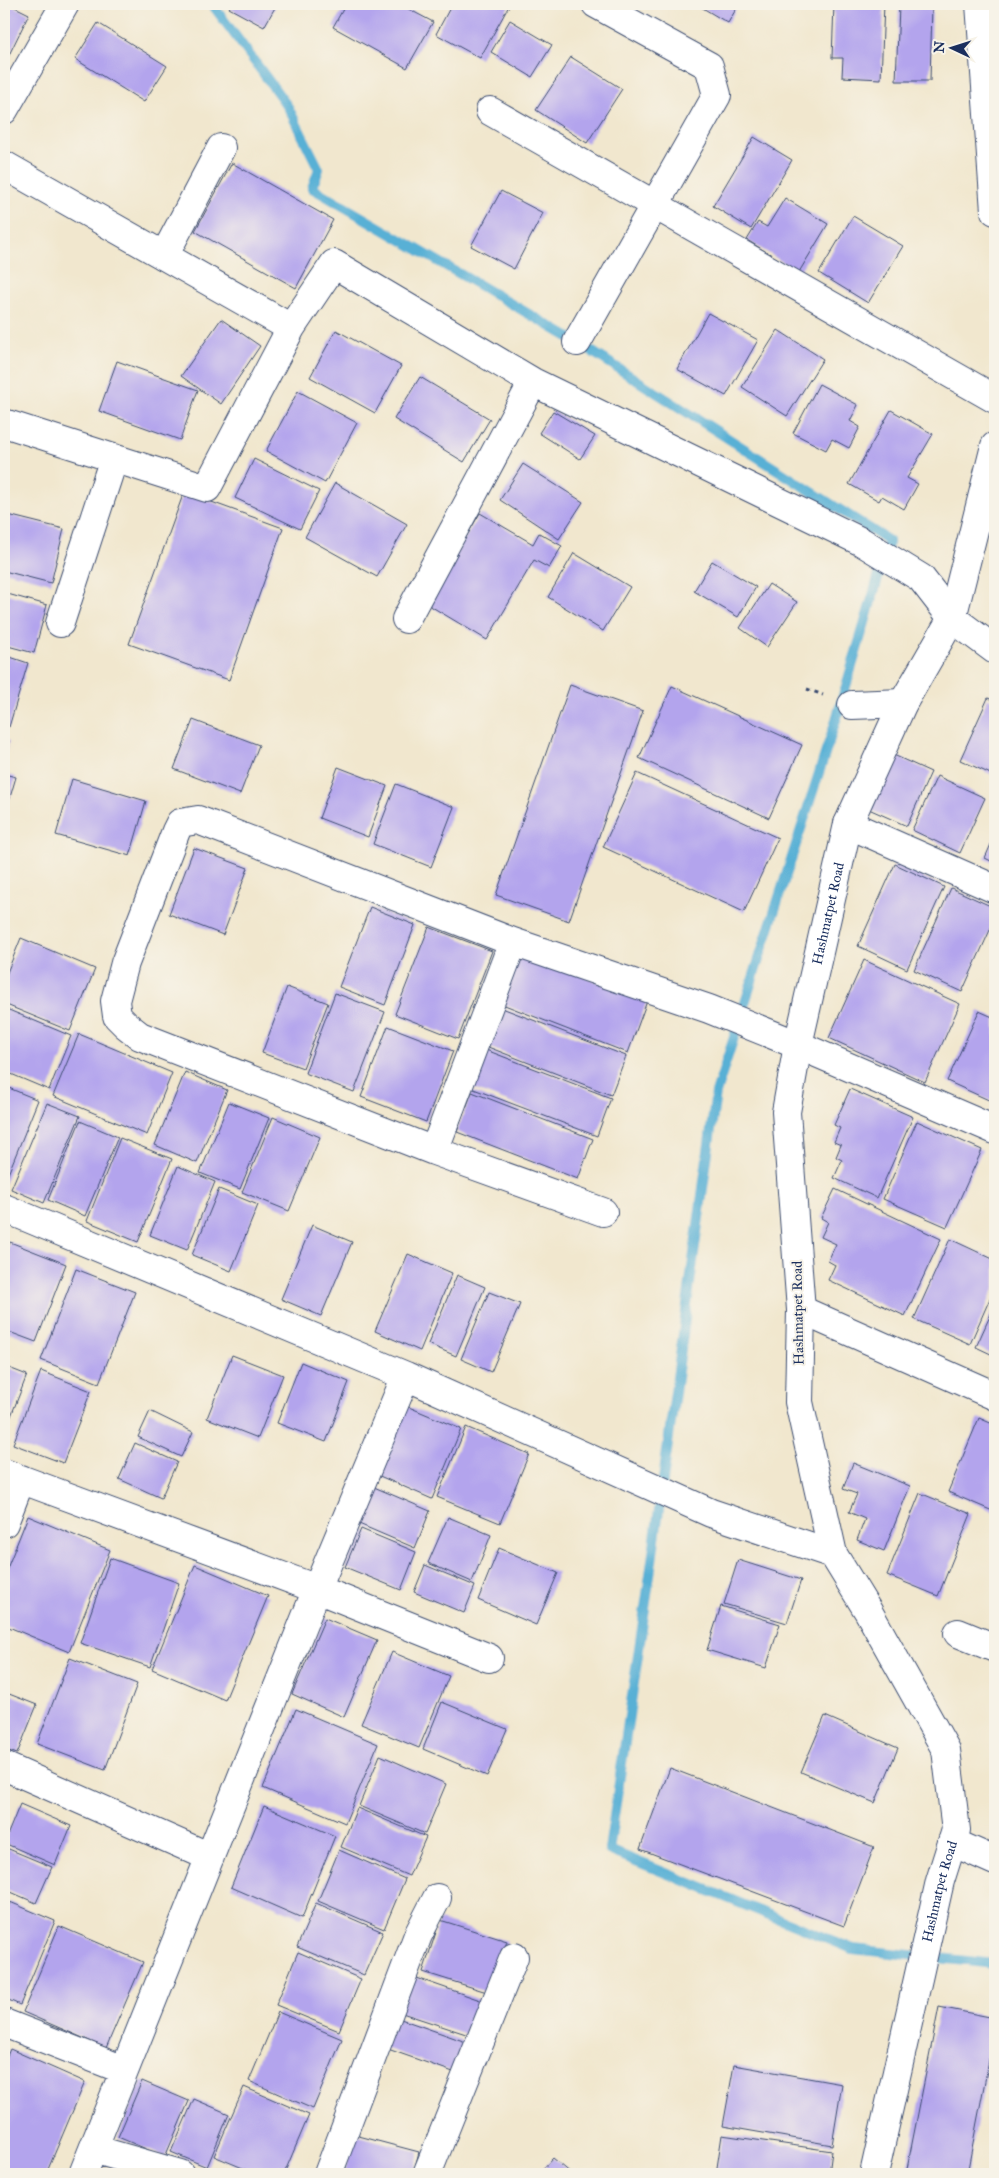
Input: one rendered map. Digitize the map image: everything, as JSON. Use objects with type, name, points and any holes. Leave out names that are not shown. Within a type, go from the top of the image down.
[{"type":"street","points":[[4,110],[65,4]]},
{"type":"street","points":[[576,342],[717,96],[709,66],[596,4]]},
{"type":"street","points":[[986,20],[995,211]]},
{"type":"street","points":[[490,111],[653,206],[995,399]]},
{"type":"street","points":[[164,256],[221,148]]},
{"type":"street","points":[[4,165],[291,328]]},
{"type":"street","points":[[4,423],[207,488],[291,328],[334,264],[534,382],[862,542],[921,578],[952,618],[995,650]]},
{"type":"street","points":[[406,619],[534,382]]},
{"type":"street","name":"Hashmatpet Road","points":[[874,2174],[940,1881],[956,1830],[946,1750],[868,1611],[833,1554],[799,1402],[801,1310],[786,1112],[798,1045],[848,824],[903,703],[952,618],[990,488],[995,446]]},
{"type":"street","points":[[60,623],[114,458]]},
{"type":"street","points":[[852,705],[903,703]]},
{"type":"street","points":[[603,1212],[434,1151],[140,1036],[126,1025],[118,1016],[115,1001],[125,963],[180,823],[198,820],[513,942],[709,1009],[798,1045],[995,1130]]},
{"type":"street","points":[[848,824],[995,889]]},
{"type":"street","points":[[434,1151],[513,942]]},
{"type":"street","points":[[4,1208],[406,1376],[710,1513],[833,1554]]},
{"type":"street","points":[[801,1310],[995,1396]]},
{"type":"street","points":[[83,2174],[318,1589],[406,1376]]},
{"type":"street","points":[[4,1523],[12,1476],[318,1589],[489,1658]]},
{"type":"street","points":[[958,1632],[995,1648]]},
{"type":"street","points":[[4,1766],[210,1857]]},
{"type":"street","points":[[952,1842],[995,1861]]},
{"type":"street","points":[[328,2174],[418,1935],[437,1898]]},
{"type":"street","points":[[427,2174],[514,1957]]},
{"type":"street","points":[[4,2023],[124,2070]]},
{"type":"street","points":[[93,2149],[180,2174]]},
{"type":"building","points":[[4,4],[9,4],[29,14],[7,59],[4,57]]},
{"type":"building","points":[[232,4],[277,4],[264,27],[229,8]]},
{"type":"building","points":[[346,4],[399,4],[433,22],[407,68],[333,27]]},
{"type":"building","points":[[452,4],[510,4],[480,58],[436,34]]},
{"type":"building","points":[[696,4],[739,4],[728,23]]},
{"type":"building","points":[[834,4],[884,4],[881,79],[842,77],[843,58],[832,58]]},
{"type":"building","points":[[899,6],[932,7],[930,81],[896,81]]},
{"type":"building","points":[[510,20],[552,45],[532,77],[491,52]]},
{"type":"building","points":[[98,23],[167,66],[144,102],[75,59]]},
{"type":"building","points":[[571,57],[622,89],[587,143],[536,110]]},
{"type":"building","points":[[754,137],[792,160],[751,229],[713,206]]},
{"type":"building","points":[[232,163],[333,220],[296,288],[195,231]]},
{"type":"building","points":[[501,191],[543,213],[514,269],[471,246]]},
{"type":"building","points":[[785,198],[828,224],[799,272],[747,240],[758,222],[767,227]]},
{"type":"building","points":[[853,216],[903,246],[868,303],[819,273]]},
{"type":"building","points":[[708,313],[758,340],[726,396],[677,369]]},
{"type":"building","points":[[221,319],[260,346],[221,404],[181,376]]},
{"type":"building","points":[[336,330],[401,366],[375,413],[310,377]]},
{"type":"building","points":[[778,330],[823,359],[787,416],[742,387]]},
{"type":"building","points":[[117,361],[198,390],[180,440],[99,411]]},
{"type":"building","points":[[420,377],[490,419],[464,462],[394,419]]},
{"type":"building","points":[[819,384],[858,405],[850,421],[860,427],[849,448],[832,439],[826,450],[793,433]]},
{"type":"building","points":[[298,391],[357,423],[325,483],[266,451]]},
{"type":"building","points":[[891,410],[933,434],[907,478],[918,484],[904,509],[882,496],[879,501],[849,484]]},
{"type":"building","points":[[553,411],[595,436],[580,459],[539,433]]},
{"type":"building","points":[[254,459],[319,491],[300,529],[235,498]]},
{"type":"building","points":[[523,464],[583,502],[559,539],[500,500]]},
{"type":"building","points":[[335,483],[407,524],[377,577],[305,537]]},
{"type":"building","points":[[184,492],[283,528],[229,680],[129,644]]},
{"type":"building","points":[[480,513],[533,544],[539,533],[562,546],[549,568],[534,560],[487,640],[427,604]]},
{"type":"building","points":[[4,514],[64,529],[51,583],[4,571]]},
{"type":"building","points":[[574,553],[630,587],[603,631],[548,597]]},
{"type":"building","points":[[712,561],[756,587],[738,617],[694,591]]},
{"type":"building","points":[[769,584],[797,602],[767,647],[740,628]]},
{"type":"building","points":[[4,593],[47,605],[34,653],[4,645]]},
{"type":"building","points":[[4,655],[28,663],[9,727],[4,726]]},
{"type":"building","points":[[570,685],[643,711],[569,921],[496,895]]},
{"type":"building","points":[[672,686],[802,745],[769,818],[639,758]]},
{"type":"building","points":[[988,698],[995,701],[995,776],[960,760]]},
{"type":"building","points":[[193,720],[259,745],[240,794],[174,769]]},
{"type":"building","points":[[4,740],[9,741],[4,759]]},
{"type":"building","points":[[887,752],[931,772],[907,826],[862,806]]},
{"type":"building","points":[[338,767],[387,786],[368,837],[319,818]]},
{"type":"building","points":[[637,773],[778,838],[744,912],[603,847]]},
{"type":"building","points":[[4,774],[16,777],[4,818]]},
{"type":"building","points":[[937,776],[985,798],[960,853],[912,830]]},
{"type":"building","points":[[72,779],[146,801],[130,856],[56,835]]},
{"type":"building","points":[[396,784],[454,807],[431,867],[373,844]]},
{"type":"building","points":[[995,835],[995,863],[985,858]]},
{"type":"building","points":[[194,848],[248,868],[223,935],[169,914]]},
{"type":"building","points":[[895,864],[944,887],[907,969],[858,946]]},
{"type":"building","points":[[951,888],[995,908],[995,919],[962,992],[914,970]]},
{"type":"building","points":[[370,907],[415,925],[385,1005],[339,987]]},
{"type":"building","points":[[429,927],[492,951],[458,1039],[395,1014]]},
{"type":"building","points":[[21,938],[95,969],[70,1031],[4,1004],[4,980]]},
{"type":"building","points":[[521,952],[647,1001],[628,1053],[502,1004]]},
{"type":"building","points":[[864,960],[960,1004],[925,1082],[829,1038]]},
{"type":"building","points":[[287,987],[328,1003],[303,1068],[262,1053]]},
{"type":"building","points":[[335,993],[385,1012],[354,1092],[305,1073]]},
{"type":"building","points":[[4,1008],[71,1036],[49,1090],[4,1071]]},
{"type":"building","points":[[502,1008],[626,1056],[611,1095],[488,1047]]},
{"type":"building","points":[[979,1011],[995,1018],[995,1098],[993,1102],[947,1081]]},
{"type":"building","points":[[388,1026],[453,1051],[426,1122],[361,1097]]},
{"type":"building","points":[[79,1034],[172,1073],[147,1135],[53,1096]]},
{"type":"building","points":[[486,1050],[611,1098],[597,1136],[471,1088]]},
{"type":"building","points":[[185,1072],[227,1090],[197,1163],[155,1145]]},
{"type":"building","points":[[4,1086],[38,1100],[4,1184]]},
{"type":"building","points":[[850,1089],[913,1117],[877,1198],[834,1178],[842,1160],[836,1157],[841,1145],[834,1142],[840,1128],[834,1125]]},
{"type":"building","points":[[472,1092],[593,1139],[578,1179],[457,1132]]},
{"type":"building","points":[[229,1102],[269,1118],[240,1189],[200,1173]]},
{"type":"building","points":[[47,1103],[80,1116],[44,1203],[11,1189]]},
{"type":"building","points":[[273,1117],[320,1137],[289,1211],[242,1192]]},
{"type":"building","points":[[80,1121],[118,1137],[85,1216],[48,1200]]},
{"type":"building","points":[[917,1121],[982,1150],[947,1227],[883,1199]]},
{"type":"building","points":[[120,1138],[172,1159],[138,1242],[87,1221]]},
{"type":"building","points":[[178,1166],[215,1182],[187,1250],[150,1235]]},
{"type":"building","points":[[219,1189],[258,1205],[231,1271],[192,1255]]},
{"type":"building","points":[[835,1189],[941,1239],[905,1316],[828,1280],[835,1265],[828,1261],[836,1244],[821,1237],[828,1222],[821,1218]]},
{"type":"building","points":[[312,1225],[352,1242],[321,1316],[281,1299]]},
{"type":"building","points":[[950,1239],[995,1260],[995,1287],[970,1344],[914,1319]]},
{"type":"building","points":[[10,1242],[66,1264],[36,1342],[4,1330],[4,1257]]},
{"type":"building","points":[[408,1254],[452,1273],[420,1351],[375,1331]]},
{"type":"building","points":[[76,1269],[135,1292],[99,1383],[41,1360]]},
{"type":"building","points":[[457,1275],[485,1287],[456,1356],[428,1344]]},
{"type":"building","points":[[489,1292],[520,1304],[491,1372],[461,1359]]},
{"type":"building","points":[[995,1305],[995,1356],[976,1347]]},
{"type":"building","points":[[232,1355],[283,1375],[258,1438],[207,1418]]},
{"type":"building","points":[[301,1362],[349,1382],[326,1442],[277,1423]]},
{"type":"building","points":[[4,1366],[27,1375],[4,1434]]},
{"type":"building","points":[[41,1371],[91,1391],[63,1463],[13,1444]]},
{"type":"building","points":[[404,1405],[461,1429],[432,1499],[375,1474]]},
{"type":"building","points":[[150,1411],[193,1432],[181,1457],[138,1437]]},
{"type":"building","points":[[979,1418],[995,1425],[995,1512],[948,1492]]},
{"type":"building","points":[[466,1427],[529,1454],[500,1523],[437,1497]]},
{"type":"building","points":[[135,1443],[177,1462],[161,1498],[119,1479]]},
{"type":"building","points":[[853,1463],[910,1486],[884,1551],[857,1540],[865,1519],[849,1512],[857,1494],[843,1489]]},
{"type":"building","points":[[374,1487],[430,1511],[415,1548],[359,1524]]},
{"type":"building","points":[[920,1493],[971,1514],[938,1596],[887,1575]]},
{"type":"building","points":[[28,1516],[110,1550],[69,1652],[4,1625],[4,1576]]},
{"type":"building","points":[[448,1517],[491,1535],[472,1582],[428,1563]]},
{"type":"building","points":[[361,1529],[416,1552],[401,1590],[345,1567]]},
{"type":"building","points":[[499,1548],[558,1573],[536,1625],[478,1600]]},
{"type":"building","points":[[110,1558],[179,1583],[150,1667],[80,1643]]},
{"type":"building","points":[[738,1560],[801,1580],[787,1623],[724,1604]]},
{"type":"building","points":[[195,1565],[268,1596],[225,1700],[152,1669]]},
{"type":"building","points":[[425,1565],[475,1586],[464,1613],[414,1592]]},
{"type":"building","points":[[721,1606],[780,1624],[766,1668],[707,1650]]},
{"type":"building","points":[[325,1618],[377,1640],[344,1717],[292,1694]]},
{"type":"building","points":[[392,1652],[449,1676],[419,1748],[361,1724]]},
{"type":"building","points":[[70,1658],[137,1684],[105,1770],[37,1744]]},
{"type":"building","points":[[4,1692],[37,1705],[17,1754],[4,1749]]},
{"type":"building","points":[[442,1702],[507,1729],[487,1776],[423,1749]]},
{"type":"building","points":[[296,1709],[378,1744],[345,1823],[263,1788]]},
{"type":"building","points":[[825,1716],[898,1748],[875,1803],[801,1772]]},
{"type":"building","points":[[380,1755],[446,1784],[425,1834],[359,1806]]},
{"type":"building","points":[[670,1768],[874,1847],[844,1926],[640,1849]]},
{"type":"building","points":[[20,1804],[71,1826],[55,1865],[4,1843]]},
{"type":"building","points":[[264,1806],[335,1836],[302,1918],[231,1887]]},
{"type":"building","points":[[357,1808],[426,1837],[409,1876],[341,1847]]},
{"type":"building","points":[[4,1847],[52,1867],[36,1903],[4,1889]]},
{"type":"building","points":[[339,1850],[405,1879],[384,1929],[318,1901]]},
{"type":"building","points":[[10,1902],[55,1921],[20,2005],[4,1998],[4,1917]]},
{"type":"building","points":[[316,1903],[383,1932],[364,1975],[297,1947]]},
{"type":"building","points":[[440,1920],[507,1941],[490,1993],[423,1972]]},
{"type":"building","points":[[59,1926],[143,1962],[106,2048],[23,2012]]},
{"type":"building","points":[[298,1952],[361,1979],[339,2031],[276,2005]]},
{"type":"building","points":[[411,1976],[483,2001],[472,2036],[399,2012]]},
{"type":"building","points":[[939,2007],[995,2018],[995,2029],[967,2174],[906,2174]]},
{"type":"building","points":[[278,2012],[342,2039],[313,2109],[249,2081]]},
{"type":"building","points":[[395,2017],[466,2042],[456,2073],[385,2048]]},
{"type":"building","points":[[10,2049],[85,2082],[46,2174],[4,2174],[4,2063]]},
{"type":"building","points":[[734,2065],[842,2084],[832,2145],[723,2126]]},
{"type":"building","points":[[142,2081],[189,2101],[165,2157],[118,2137]]},
{"type":"building","points":[[244,2087],[309,2115],[284,2174],[257,2174],[214,2156]]},
{"type":"building","points":[[194,2099],[229,2114],[207,2167],[171,2152]]},
{"type":"building","points":[[355,2135],[419,2152],[413,2174],[344,2174]]},
{"type":"building","points":[[722,2135],[832,2151],[829,2174],[716,2174]]},
{"type":"building","points":[[995,2139],[995,2156],[991,2155]]},
{"type":"building","points":[[553,2158],[572,2174],[538,2174]]},
{"type":"waterway","points":[[212,4],[288,107],[319,169],[312,188],[577,342],[889,541],[836,720],[716,1093],[651,1568],[609,1850],[853,1949],[995,1964]]}]
